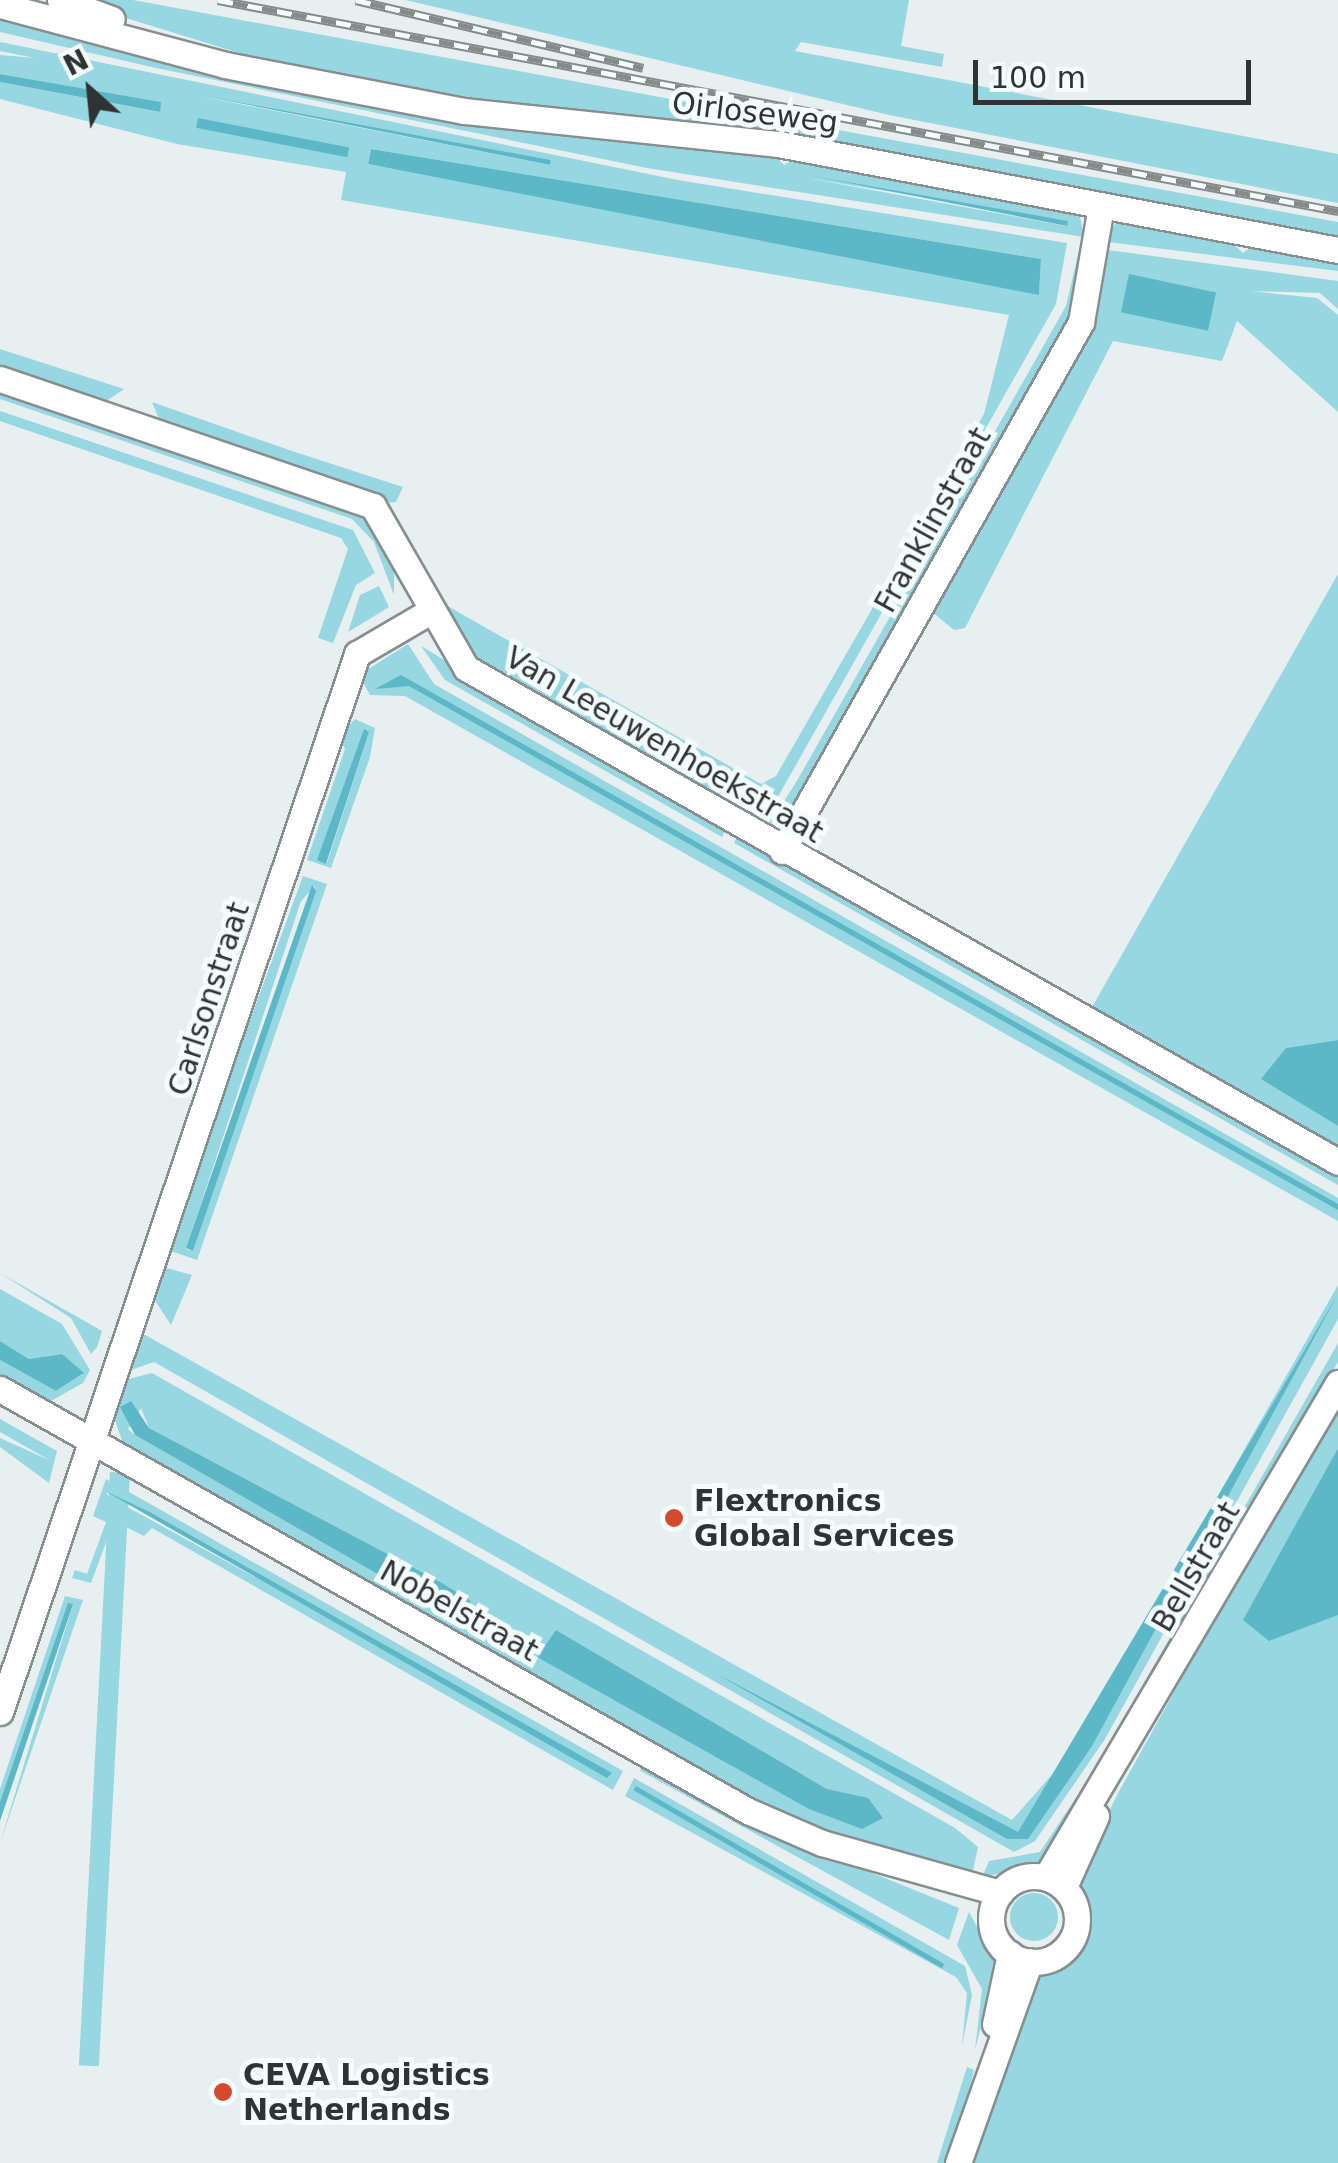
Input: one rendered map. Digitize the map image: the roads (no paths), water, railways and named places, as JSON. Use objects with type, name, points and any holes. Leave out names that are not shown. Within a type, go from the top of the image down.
[{"type":"street","name":"Oirloseweg","points":[[60,0],[165,47]]},
{"type":"street","name":"Oirloseweg","points":[[0,6],[165,47],[464,111],[778,144],[1338,250]]},
{"type":"street","name":"Franklinstraat","points":[[782,852],[1082,322],[1100,206]]},
{"type":"street","name":"Van Leeuwenhoekstraat","points":[[0,379],[373,506],[429,612],[466,668],[782,852],[1338,1162]]},
{"type":"street","name":"Carlsonstraat","points":[[0,1712],[357,654],[429,612]]},
{"type":"street","name":"Bellstraat","points":[[1055,1882],[1338,1383]]},
{"type":"street","name":"Nobelstraat","points":[[0,1389],[748,1810],[996,1904]]},
{"type":"street","points":[[958,2163],[1020,1958],[996,1904],[1021,1878],[1055,1882],[1076,1931],[1054,1957],[1020,1958]]},
{"type":"railway","points":[[218,0],[1338,211]]},
{"type":"railway","points":[[356,0],[643,68]]},
{"type":"place","name":"Flextronics Global Services","points":[[674,1518]]},
{"type":"place","name":"CEVA Logistics Netherlands","points":[[223,2092]]}]
